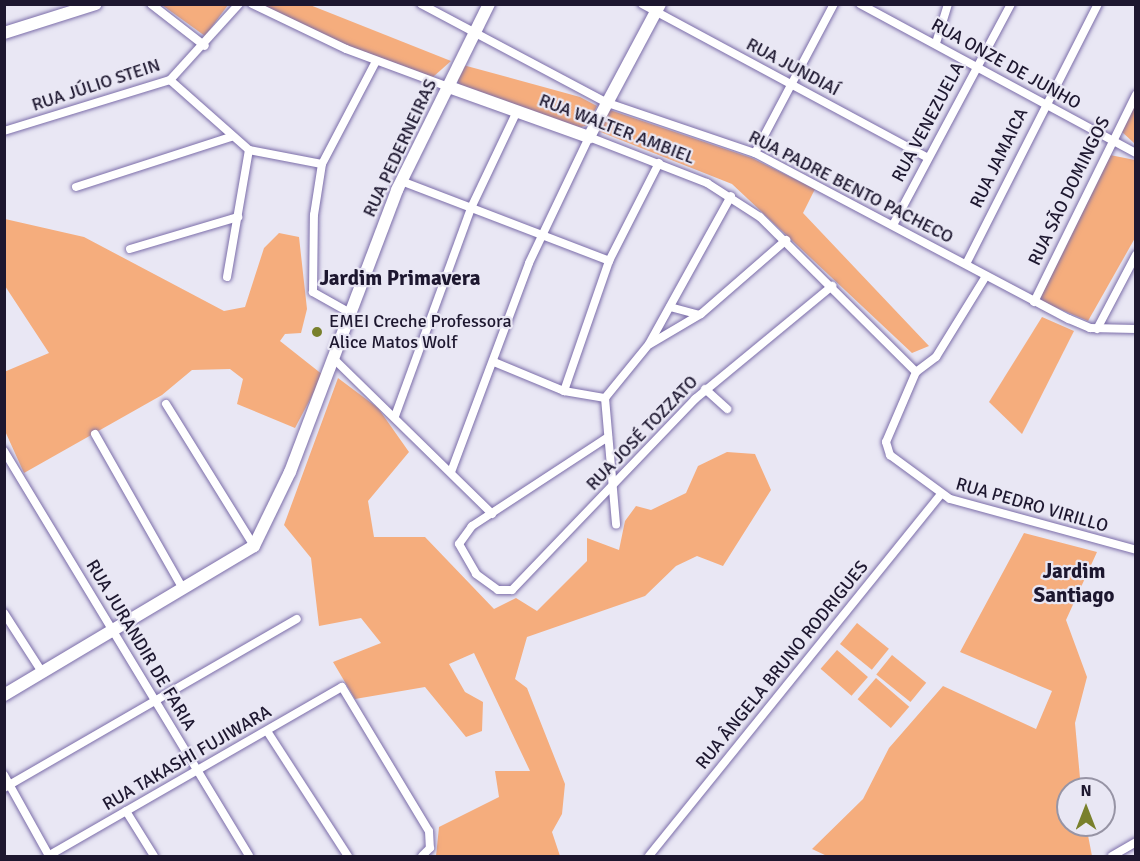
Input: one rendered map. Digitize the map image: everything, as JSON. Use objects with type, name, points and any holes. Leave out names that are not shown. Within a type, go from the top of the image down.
[{"type":"street","points":[[4,33],[96,4]]},
{"type":"street","points":[[151,4],[205,46]]},
{"type":"street","name":"RUA JÚLIO STEIN","points":[[4,131],[170,80],[205,46],[239,4]]},
{"type":"street","name":"RUA WALTER AMBIEL","points":[[252,4],[376,61],[589,137],[659,164],[731,196],[786,240],[916,372]]},
{"type":"street","name":"RUA PADRE BENTO PACHECO","points":[[421,4],[605,102],[755,153],[1034,302],[1097,329],[1136,329]]},
{"type":"street","name":"RUA PEDERNEIRAS","points":[[254,546],[335,360],[402,181],[489,4]]},
{"type":"street","name":"RUA JUNDIAÍ","points":[[642,4],[658,8],[791,84],[928,158]]},
{"type":"street","points":[[755,153],[834,4]]},
{"type":"street","name":"RUA ONZE DE JUNHO","points":[[861,4],[1136,153]]},
{"type":"street","points":[[936,44],[948,4]]},
{"type":"street","name":"RUA VENEZUELA","points":[[893,225],[1011,4]]},
{"type":"street","name":"RUA JAMAICA","points":[[966,264],[1044,104],[1098,4]]},
{"type":"street","points":[[451,472],[542,236],[605,102],[658,8]]},
{"type":"street","points":[[352,314],[313,292],[314,215],[322,164],[376,61]]},
{"type":"street","points":[[170,80],[231,137],[249,150],[322,164]]},
{"type":"street","name":"RUA SÃO DOMINGOS","points":[[1034,302],[1112,140],[1136,96]]},
{"type":"street","points":[[395,416],[471,208],[517,111]]},
{"type":"street","points":[[76,187],[231,137]]},
{"type":"street","points":[[227,278],[249,150]]},
{"type":"street","points":[[564,391],[609,261],[659,164]]},
{"type":"street","points":[[402,181],[609,261]]},
{"type":"street","points":[[616,525],[604,398],[649,344],[731,196]]},
{"type":"street","points":[[130,249],[238,217]]},
{"type":"street","points":[[649,344],[701,314],[786,240]]},
{"type":"street","points":[[1097,329],[1136,255]]},
{"type":"street","name":"RUA PEDRO VIRILLO","points":[[986,276],[936,357],[916,372],[886,442],[890,455],[940,495],[1136,550]]},
{"type":"street","name":"RUA JOSÉ TOZZATO","points":[[492,514],[472,526],[459,544],[489,585],[512,590],[705,389],[832,286]]},
{"type":"street","points":[[670,308],[701,314]]},
{"type":"street","points":[[335,360],[395,416],[492,514],[608,437]]},
{"type":"street","points":[[494,362],[564,391],[604,398]]},
{"type":"street","points":[[705,389],[727,409]]},
{"type":"street","points":[[4,695],[254,546],[166,404]]},
{"type":"street","points":[[95,434],[183,589]]},
{"type":"street","name":"RUA JURANDIR DE FARIA","points":[[4,451],[115,628],[195,770],[249,856]]},
{"type":"street","name":"RUA ÂNGELA BRUNO RODRIGUES","points":[[649,856],[940,495]]},
{"type":"street","points":[[4,613],[42,672]]},
{"type":"street","points":[[7,787],[297,619]]},
{"type":"street","name":"RUA TAKASHI FUJIWARA","points":[[49,856],[342,687],[432,843],[422,856]]},
{"type":"street","points":[[267,731],[348,856]]},
{"type":"street","points":[[4,775],[7,787],[49,856]]},
{"type":"street","points":[[126,811],[154,856]]},
{"type":"street","points":[[1112,856],[1136,842]]},
{"type":"shaded area","points":[[162,5],[228,5],[205,36]]},
{"type":"shaded area","points":[[259,5],[310,5],[451,61],[433,77],[350,47]]},
{"type":"shaded area","points":[[463,65],[580,97],[597,106],[588,125],[578,128],[460,86],[457,79]]},
{"type":"shaded area","points":[[1135,105],[1135,144],[1121,131]]},
{"type":"shaded area","points":[[607,109],[752,158],[815,189],[803,213],[929,346],[912,353],[732,184],[598,131]]},
{"type":"shaded area","points":[[1110,155],[1135,160],[1135,238],[1088,321],[1038,300]]},
{"type":"shaded area","points":[[5,219],[84,237],[224,311],[245,307],[264,248],[279,233],[299,237],[307,309],[301,333],[285,334],[280,341],[323,375],[295,428],[237,404],[243,379],[230,369],[192,370],[162,395],[24,473],[5,431],[4,372],[49,353],[5,286]]},
{"type":"shaded area","points":[[1042,317],[1074,331],[1022,434],[989,402]]},
{"type":"shaded area","points":[[338,378],[378,408],[409,452],[368,501],[374,537],[425,537],[494,609],[516,598],[537,611],[587,561],[587,538],[619,550],[625,521],[636,506],[651,510],[686,493],[698,466],[727,452],[755,454],[771,490],[723,566],[697,556],[676,566],[645,596],[527,637],[515,679],[527,688],[565,784],[562,814],[552,832],[560,856],[436,856],[439,827],[499,797],[495,771],[530,771],[474,653],[449,664],[465,692],[483,702],[482,731],[466,737],[425,687],[355,699],[333,662],[381,643],[361,618],[319,626],[311,558],[284,525]]},
{"type":"shaded area","points":[[1024,533],[1097,552],[1066,620],[1087,677],[1075,723],[1080,777],[1056,777],[1056,837],[1088,837],[1092,856],[827,856],[812,849],[863,799],[889,748],[943,686],[1036,729],[1052,691],[960,652]]},
{"type":"shaded area","points":[[857,623],[889,649],[872,670],[840,644]]},
{"type":"shaded area","points":[[837,650],[868,677],[852,696],[821,669]]},
{"type":"shaded area","points":[[892,655],[926,683],[910,702],[876,674]]},
{"type":"shaded area","points":[[876,678],[909,707],[891,728],[858,699]]},
{"type":"place","name":"EMEI Creche Professora Alice Matos Wolf","points":[[317,332]]},
{"type":"district","name":"Jardim Primavera","points":[[400,278]]},
{"type":"district","name":"Jardim Santiago","points":[[1074,583]]}]
